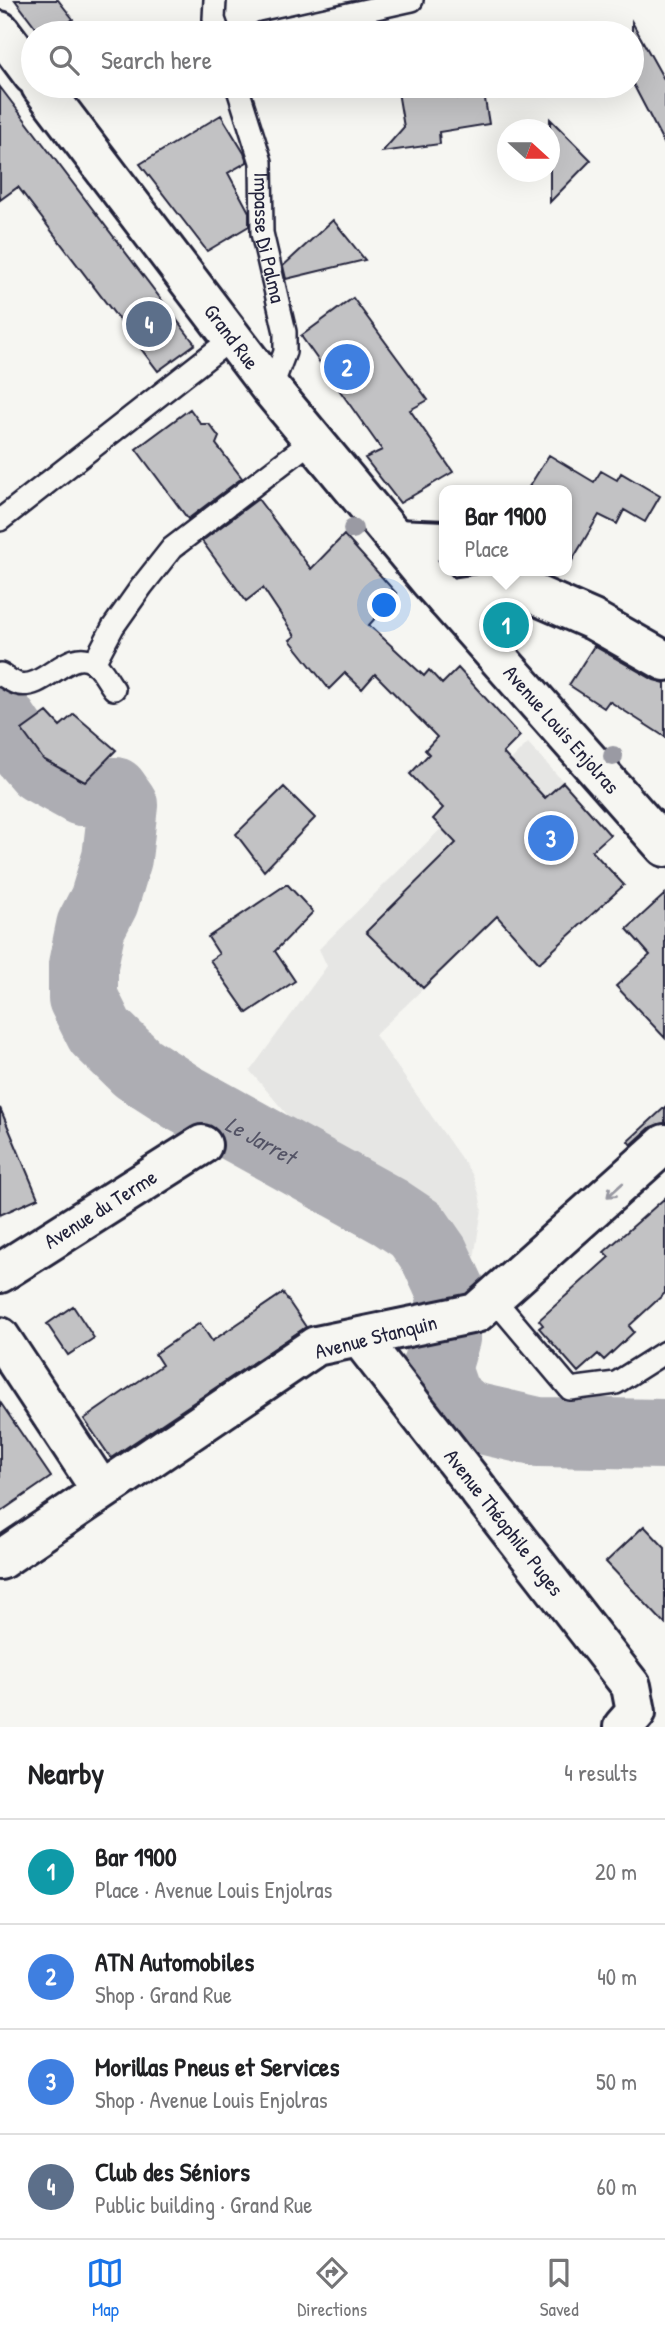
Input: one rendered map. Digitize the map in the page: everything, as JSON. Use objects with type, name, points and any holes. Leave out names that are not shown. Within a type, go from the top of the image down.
[{"type":"street","points":[[0,31],[21,59]]},
{"type":"street","name":"Grand Rue","points":[[50,98],[231,339],[438,590]]},
{"type":"street","points":[[396,539],[439,541]]},
{"type":"street","points":[[438,590],[485,593],[516,582],[593,620],[665,661]]},
{"type":"street","name":"Avenue Louis Enjolras","points":[[438,590],[665,847]]},
{"type":"street","points":[[490,1301],[665,1144]]},
{"type":"street","name":"Avenue du Terme","points":[[0,1273],[202,1145]]},
{"type":"street","name":"Avenue Stanquin","points":[[0,1560],[316,1346],[413,1326],[490,1301]]},
{"type":"street","points":[[0,1337],[101,1490]]},
{"type":"street","name":"Avenue Théophile Puges","points":[[360,1338],[631,1686],[629,1720]]},
{"type":"lane","points":[[215,0],[215,21]]},
{"type":"lane","points":[[317,21],[412,0]]},
{"type":"lane","name":"Impasse Di Palma","points":[[241,98],[261,162],[262,233],[285,332],[285,352],[271,389]]},
{"type":"lane","points":[[0,520],[231,339]]},
{"type":"lane","points":[[94,663],[113,626],[172,548],[313,439]]},
{"type":"lane","points":[[0,674],[18,684],[34,685],[61,666],[80,658],[94,663],[114,690]]},
{"type":"lane","points":[[490,1301],[570,1389],[616,1383],[665,1352]]},
{"type":"shaded area","points":[[528,743],[598,820],[375,1035],[472,1174],[479,1193],[482,1209],[468,1295],[431,1231],[402,1203],[337,1173],[250,1071],[327,966],[319,949]]},
{"type":"building","points":[[15,0],[58,0],[73,19],[71,21],[31,21]]},
{"type":"building","points":[[644,43],[665,81],[665,145],[640,98],[644,98]]},
{"type":"building","points":[[0,87],[195,344],[158,371],[18,187],[0,200]]},
{"type":"building","points":[[399,98],[485,98],[489,124],[439,132],[440,144],[382,152],[404,127]]},
{"type":"building","points":[[221,115],[247,162],[228,173],[249,212],[249,226],[207,251],[140,164]]},
{"type":"building","points":[[560,129],[591,160],[550,202],[550,182],[560,182]]},
{"type":"building","points":[[333,220],[365,260],[286,279],[283,266]]},
{"type":"building","points":[[353,298],[428,400],[410,410],[453,472],[400,503],[365,458],[382,450],[301,336]]},
{"type":"building","points":[[190,409],[201,424],[209,424],[219,437],[216,444],[242,478],[188,519],[136,449]]},
{"type":"building","points":[[549,455],[594,482],[601,471],[617,480],[621,473],[660,496],[645,522],[624,510],[617,524],[599,515],[572,561],[572,485],[530,485]]},
{"type":"building","points":[[258,499],[311,569],[344,535],[397,594],[369,625],[424,676],[429,670],[442,684],[458,668],[520,736],[503,753],[545,798],[563,782],[610,835],[592,851],[624,885],[539,963],[497,916],[423,988],[366,932],[456,843],[433,819],[443,808],[410,774],[429,754],[425,750],[437,737],[375,674],[362,689],[345,673],[329,689],[290,640],[295,636],[263,588],[246,601],[202,541]]},
{"type":"building","points":[[594,646],[654,680],[665,683],[665,737],[609,701],[604,708],[569,685]]},
{"type":"building","points":[[47,712],[60,726],[74,714],[116,750],[85,782],[43,759],[22,730]]},
{"type":"building","points":[[284,787],[315,818],[264,871],[236,834]]},
{"type":"building","points":[[287,884],[313,912],[275,951],[295,981],[247,1013],[210,960],[219,954],[208,937]]},
{"type":"building","points":[[665,894],[665,1038],[616,986],[650,955],[627,929]]},
{"type":"building","points":[[665,1107],[665,1123],[651,1127],[631,1145],[628,1141]]},
{"type":"building","points":[[0,1108],[38,1198],[0,1215]]},
{"type":"building","points":[[665,1198],[665,1293],[629,1326],[634,1332],[604,1360],[598,1354],[578,1372],[539,1328],[543,1325],[539,1320],[609,1257],[604,1252]]},
{"type":"building","points":[[283,1293],[306,1327],[111,1458],[84,1419],[162,1365],[155,1354],[200,1323],[212,1341]]},
{"type":"building","points":[[73,1306],[94,1338],[68,1355],[47,1324]]},
{"type":"building","points":[[0,1402],[51,1477],[0,1512]]},
{"type":"building","points":[[644,1526],[665,1548],[665,1624],[606,1562]]},
{"type":"waterway","name":"Le Jarret","points":[[0,718],[40,768],[82,791],[114,792],[123,805],[117,858],[104,901],[91,926],[83,965],[83,998],[100,1032],[137,1068],[182,1097],[390,1212],[417,1230],[435,1256],[452,1293],[445,1338],[436,1369],[446,1398],[468,1416],[538,1432],[665,1434]]},
{"type":"place","name":"Club des Séniors","points":[[149,324]]},
{"type":"place","name":"ATN Automobiles","points":[[347,367]]},
{"type":"place","name":"Bar 1900","points":[[506,625]]},
{"type":"place","name":"Morillas Pneus et Services","points":[[551,838]]}]
